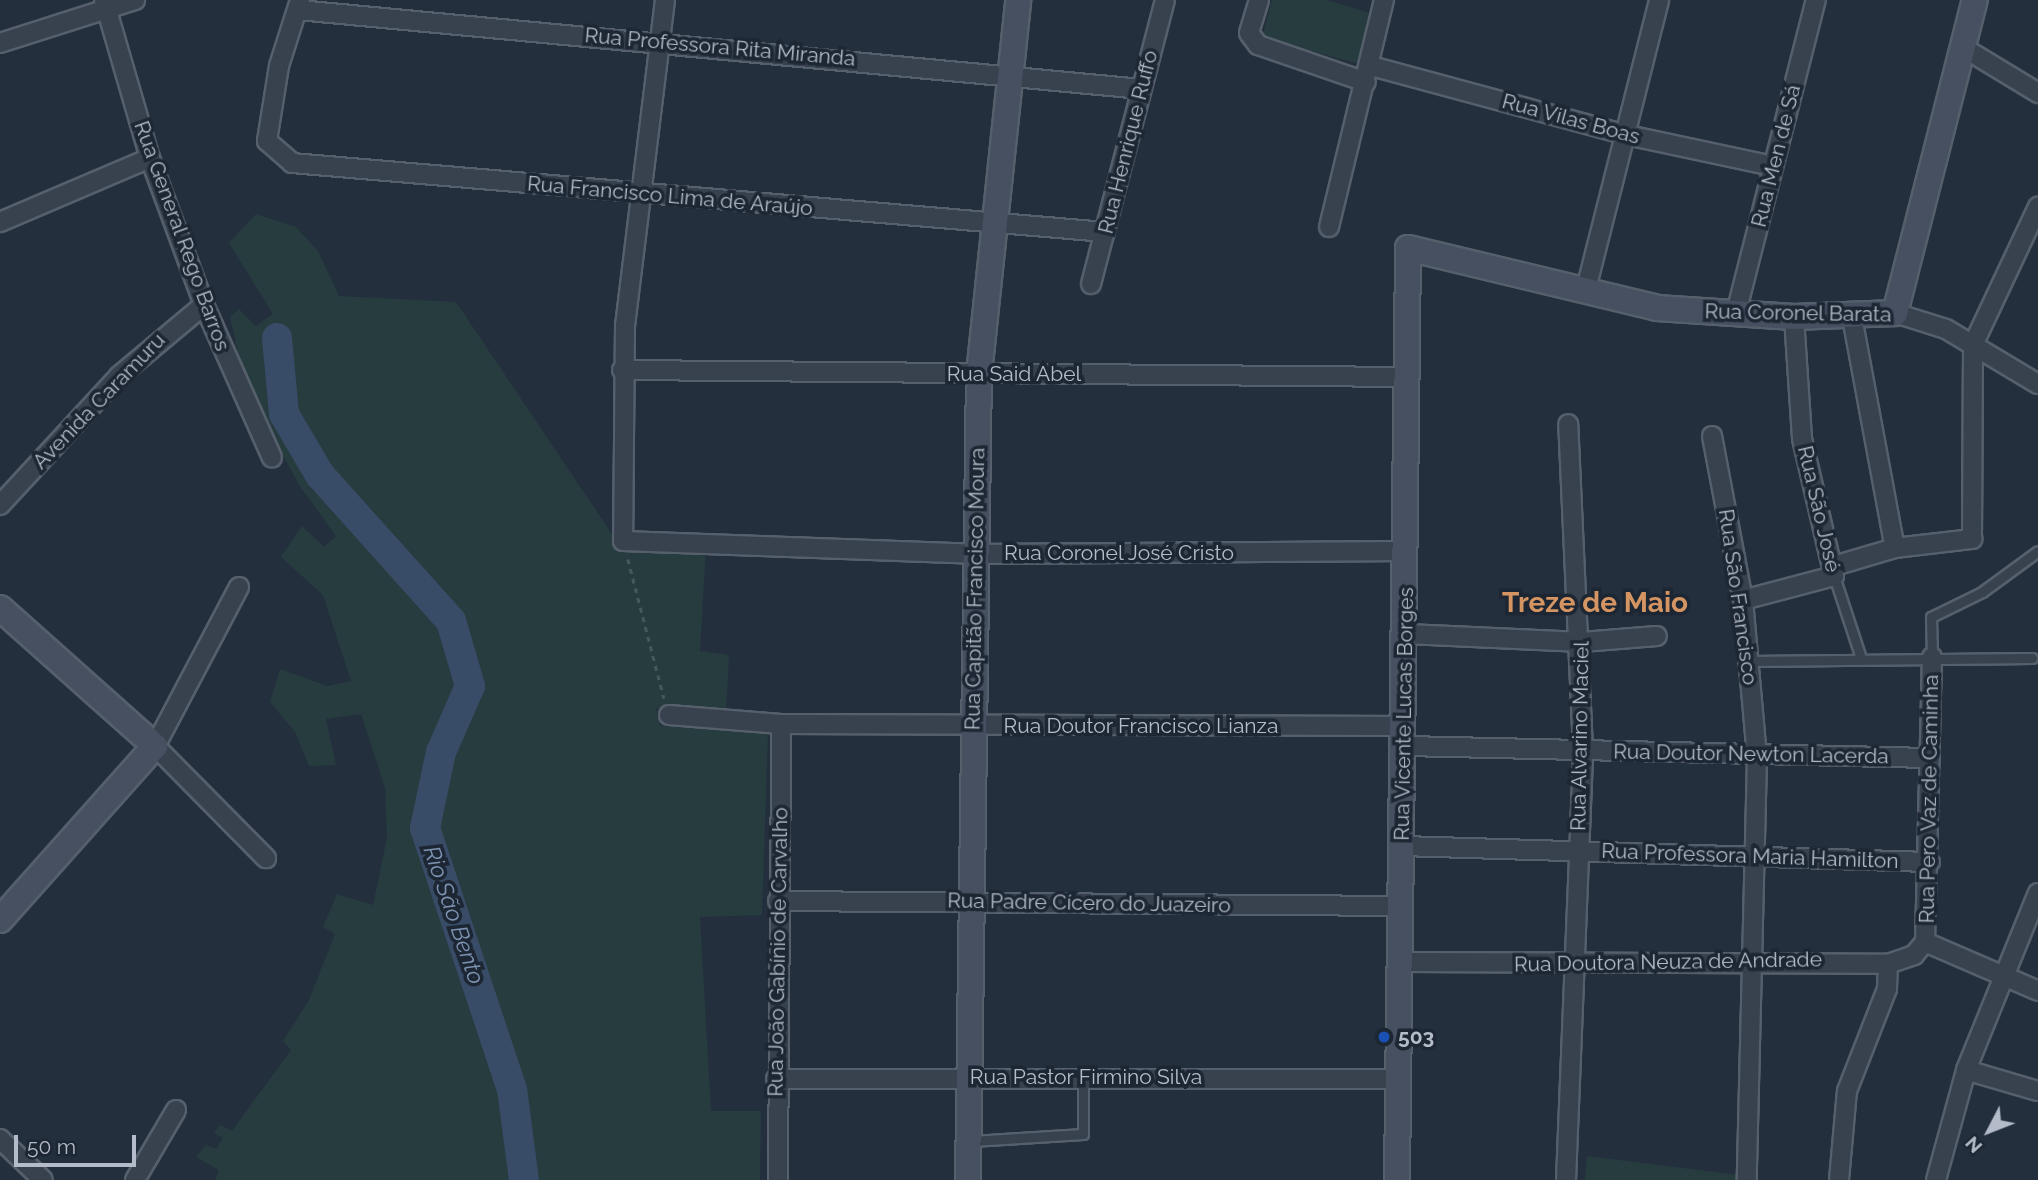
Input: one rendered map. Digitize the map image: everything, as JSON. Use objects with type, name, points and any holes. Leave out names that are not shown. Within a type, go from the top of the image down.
[{"type":"main road","name":"Rua Capitão Francisco Moura","points":[[968,1180],[973,902],[974,554],[979,374],[992,223],[1018,0]]},
{"type":"main road","points":[[1895,313],[1975,0]]},
{"type":"main road","name":"Rua Coronel Barata","points":[[1408,247],[1585,293],[1657,308],[1794,317],[1852,317],[1895,313]]},
{"type":"main road","name":"Rua Vicente Lucas Borges","points":[[1397,1180],[1407,634],[1408,247]]},
{"type":"main road","points":[[0,607],[155,746],[0,920]]},
{"type":"street","points":[[0,43],[105,4],[135,0]]},
{"type":"street","points":[[623,541],[622,370],[640,193],[665,0]]},
{"type":"street","name":"Rua Henrique Ruffo","points":[[1091,284],[1165,0]]},
{"type":"street","name":"Rua Vilas Boas","points":[[1259,0],[1249,33],[1258,45],[1368,74],[1627,135],[1773,166]]},
{"type":"street","points":[[1585,293],[1659,0]]},
{"type":"street","name":"Rua Men de Sá","points":[[1736,313],[1816,0]]},
{"type":"street","points":[[1329,227],[1368,74],[1377,2]]},
{"type":"street","name":"Rua General Rego Barros","points":[[105,4],[150,158],[204,305],[272,458]]},
{"type":"street","name":"Rua Professora Rita Miranda","points":[[299,5],[1010,73],[1141,89]]},
{"type":"street","name":"Rua Francisco Lima de Araújo","points":[[299,5],[269,119],[270,150],[292,163],[1105,232]]},
{"type":"street","points":[[1964,48],[2038,93]]},
{"type":"street","points":[[0,222],[150,158]]},
{"type":"street","points":[[1742,600],[1834,571],[1895,548],[1966,544],[1973,534],[1970,508],[1973,345],[2038,207]]},
{"type":"street","name":"Avenida Caramuru","points":[[0,505],[119,376],[204,305]]},
{"type":"street","name":"Rua Coronel Barata","points":[[1895,313],[1973,345],[2038,384]]},
{"type":"street","name":"Rua São José","points":[[1794,317],[1802,438],[1834,571]]},
{"type":"street","points":[[1852,317],[1895,548]]},
{"type":"street","name":"Rua Said Abel","points":[[622,370],[1406,377]]},
{"type":"street","name":"Rua Alvarino Maciel","points":[[1566,1180],[1572,965],[1583,750],[1582,642],[1568,424]]},
{"type":"street","name":"Rua São Francisco","points":[[1712,436],[1742,600],[1750,661],[1757,758],[1749,962],[1747,1180]]},
{"type":"street","name":"Rua Coronel José Cristo","points":[[623,541],[974,554],[1406,551]]},
{"type":"street","points":[[239,587],[155,746],[266,858]]},
{"type":"street","points":[[1407,634],[1582,642],[1657,636]]},
{"type":"street","name":"Rua Pero Vaz de Caminha","points":[[1925,942],[1930,862],[1932,657]]},
{"type":"street","name":"Rua Doutor Francisco Lianza","points":[[669,715],[781,724],[1404,736]]},
{"type":"street","name":"Rua João Gabínio de Carvalho","points":[[778,1180],[776,1079],[781,724]]},
{"type":"street","name":"Rua Doutor Newton Lacerda","points":[[1404,736],[1583,750],[1757,758],[1930,758]]},
{"type":"street","name":"Rua Professora Maria Hamilton","points":[[1402,846],[1930,862]]},
{"type":"street","points":[[1936,1180],[1966,1070],[2038,893]]},
{"type":"street","name":"Rua Padre Cícero do Juazeiro","points":[[778,901],[1400,906]]},
{"type":"street","points":[[1925,942],[2038,991]]},
{"type":"street","name":"Rua Doutora Neuza de Andrade","points":[[1402,962],[1572,965],[1749,962],[1888,964],[1914,956],[1925,942]]},
{"type":"street","points":[[1839,1180],[1847,1091],[1887,989],[1888,964]]},
{"type":"street","points":[[1966,1070],[2038,1091]]},
{"type":"street","name":"Rua Pastor Firmino Silva","points":[[776,1079],[969,1076],[1397,1079]]},
{"type":"street","points":[[135,1180],[176,1110]]},
{"type":"street","points":[[0,1139],[43,1180]]},
{"type":"lane","points":[[1932,657],[1931,617],[1982,592],[2038,551]]},
{"type":"lane","name":"Rua São José","points":[[1834,571],[1860,655]]},
{"type":"lane","points":[[1750,661],[1860,655],[2032,658]]},
{"type":"lane","points":[[968,1141],[1083,1133],[1083,1077]]},
{"type":"path","points":[[623,541],[669,715]]},
{"type":"green space","points":[[1272,0],[1326,0],[1367,12],[1374,19],[1365,57],[1355,63],[1267,39],[1263,34]]},
{"type":"green space","points":[[256,214],[296,227],[318,251],[339,296],[456,302],[618,543],[706,548],[700,651],[729,655],[726,711],[656,708],[660,726],[768,732],[762,915],[700,917],[711,1111],[761,1111],[760,1180],[215,1180],[219,1170],[196,1157],[206,1145],[216,1149],[223,1138],[214,1133],[220,1125],[232,1131],[291,1050],[283,1041],[309,1000],[335,934],[323,927],[337,894],[373,905],[387,838],[385,788],[361,714],[326,719],[336,765],[309,766],[295,732],[270,702],[280,669],[327,686],[351,681],[323,595],[281,557],[302,526],[324,547],[336,536],[301,488],[246,388],[230,317],[239,309],[256,326],[273,314],[229,243]]},
{"type":"green space","points":[[1587,1156],[1739,1175],[1739,1180],[1585,1180]]},
{"type":"waterway","name":"Rio São Bento","points":[[277,338],[284,414],[320,475],[451,621],[470,686],[441,752],[425,828],[512,1089],[524,1180]]},
{"type":"place","name":"503","points":[[1384,1037]]},
{"type":"district","name":"Treze de Maio","points":[[1595,603]]}]
